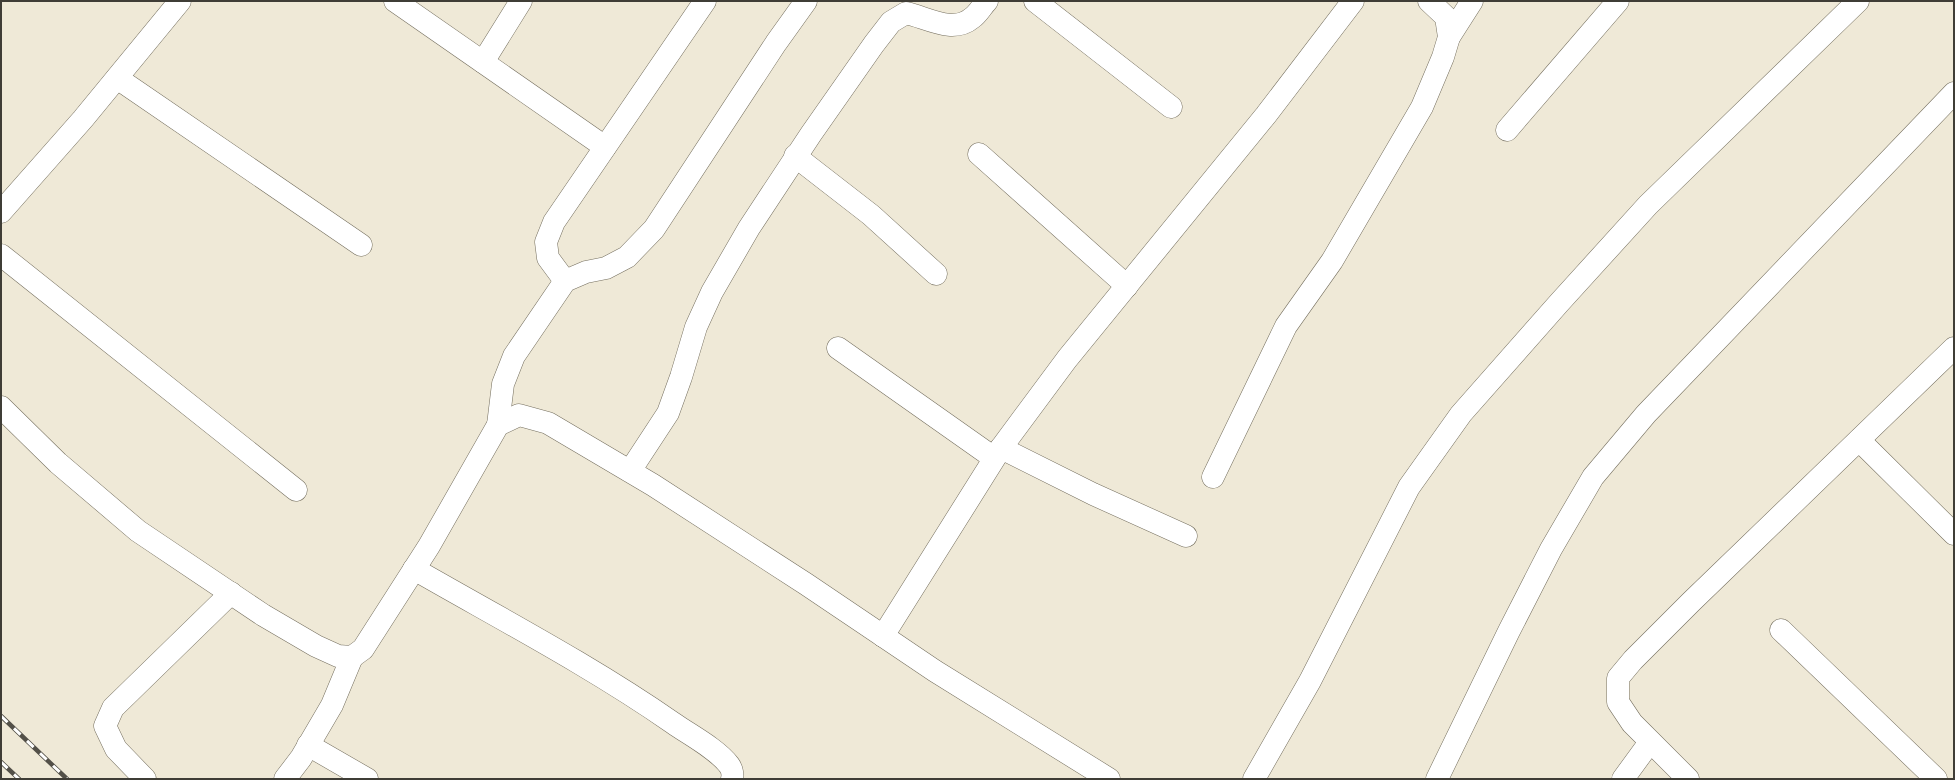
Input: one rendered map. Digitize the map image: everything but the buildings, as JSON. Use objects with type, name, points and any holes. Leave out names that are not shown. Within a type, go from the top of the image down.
[{"type":"street","points":[[1,212],[117,78],[180,1]]},
{"type":"street","points":[[395,1],[605,147]]},
{"type":"street","points":[[483,62],[521,1]]},
{"type":"street","points":[[565,281],[548,258],[546,242],[554,222],[705,1]]},
{"type":"street","points":[[285,779],[332,705],[352,657],[363,649],[414,569],[498,425],[503,384],[514,356],[565,281],[586,272],[606,268],[628,257],[654,229],[776,43],[806,1]]},
{"type":"street","points":[[630,471],[668,413],[681,378],[696,327],[712,292],[749,228],[796,156],[891,22],[906,13],[921,16],[942,24],[960,26],[973,18],[986,1]]},
{"type":"street","points":[[1035,1],[1171,107]]},
{"type":"street","points":[[883,636],[998,453],[1067,359],[1266,115],[1353,1]]},
{"type":"street","points":[[1430,1],[1446,17],[1449,37]]},
{"type":"street","points":[[1213,477],[1286,326],[1332,260],[1422,107],[1443,57],[1449,37],[1472,1]]},
{"type":"street","points":[[1507,130],[1618,1]]},
{"type":"street","points":[[1254,779],[1310,681],[1409,487],[1461,414],[1648,205],[1858,1]]},
{"type":"street","points":[[117,78],[361,245]]},
{"type":"street","points":[[1437,779],[1547,556],[1593,477],[1646,414],[1954,93]]},
{"type":"street","points":[[979,154],[1127,286]]},
{"type":"street","points":[[796,156],[870,215],[936,274]]},
{"type":"street","points":[[1,256],[296,490]]},
{"type":"street","points":[[838,348],[998,453],[1186,536]]},
{"type":"street","points":[[1688,779],[1632,723],[1618,702],[1618,678],[1633,660],[1691,602],[1954,348]]},
{"type":"street","points":[[1,407],[58,463],[138,531],[263,615],[316,646],[338,656],[352,657]]},
{"type":"street","points":[[498,425],[518,415],[548,423],[630,471],[786,571],[935,671],[1109,779]]},
{"type":"street","points":[[1859,440],[1954,534]]},
{"type":"street","points":[[414,569],[564,654],[654,710],[718,754],[730,766],[733,776],[732,779]]},
{"type":"street","points":[[145,779],[116,749],[105,726],[113,708],[231,593]]},
{"type":"street","points":[[1781,630],[1936,779]]},
{"type":"street","points":[[1624,779],[1650,742]]},
{"type":"street","points":[[308,745],[367,779]]},
{"type":"railway","points":[[1,716],[67,779]]},
{"type":"railway","points":[[1,762],[19,779]]}]
